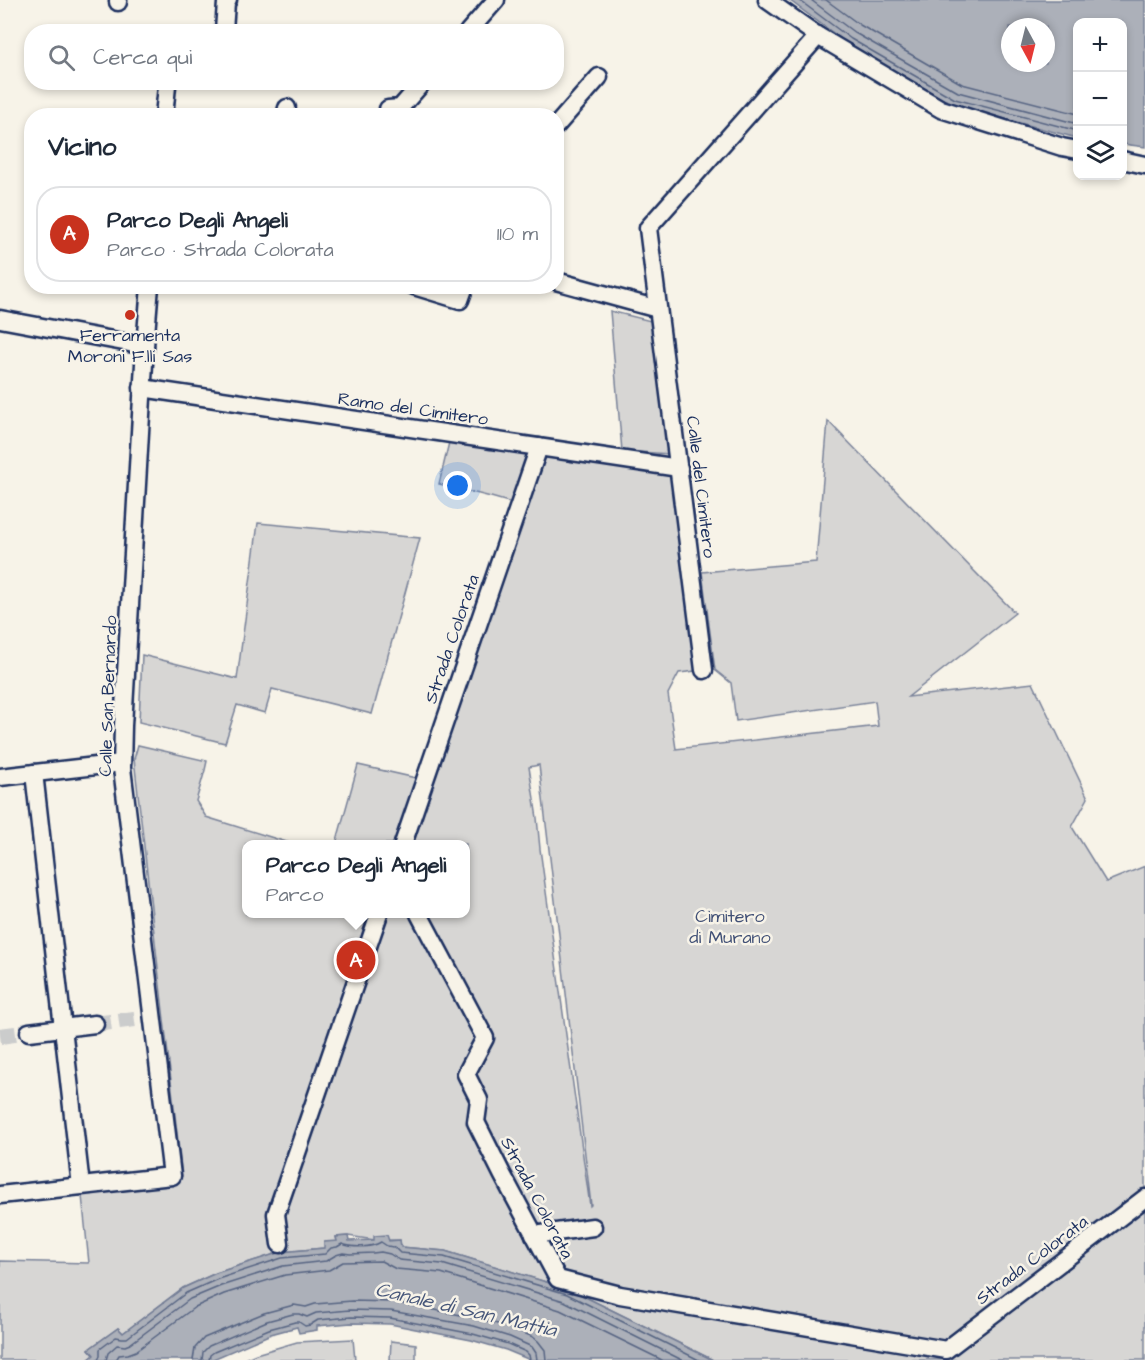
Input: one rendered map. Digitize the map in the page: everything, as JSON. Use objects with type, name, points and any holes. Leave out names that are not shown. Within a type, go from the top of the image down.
[{"type":"street","points":[[224,24],[228,0]]},
{"type":"street","points":[[475,24],[496,0]]},
{"type":"street","points":[[767,0],[818,36],[941,109],[1073,149]]},
{"type":"street","name":"Calle del Cimitero","points":[[704,670],[648,228],[818,36]]},
{"type":"street","points":[[564,117],[599,77]]},
{"type":"street","points":[[165,108],[167,90]]},
{"type":"street","points":[[400,108],[416,90]]},
{"type":"street","points":[[1127,161],[1145,165]]},
{"type":"street","points":[[564,283],[658,309]]},
{"type":"street","name":"Calle San Bernardo","points":[[81,1186],[172,1176],[148,1018],[122,764],[142,388],[149,294]]},
{"type":"street","points":[[440,294],[459,300],[462,294]]},
{"type":"street","points":[[0,319],[145,346]]},
{"type":"street","name":"Ramo del Cimitero","points":[[142,388],[679,468]]},
{"type":"street","name":"Strada Colorata","points":[[404,840],[539,447]]},
{"type":"street","points":[[0,777],[122,764]]},
{"type":"street","points":[[0,1195],[81,1186],[34,773]]},
{"type":"street","points":[[280,1244],[276,1214],[378,918]]},
{"type":"street","name":"Strada Colorata","points":[[421,918],[485,1038],[466,1074],[479,1100],[476,1122],[558,1280],[620,1295],[941,1354],[1145,1198]]},
{"type":"street","points":[[29,1032],[95,1024]]},
{"type":"street","points":[[534,1235],[593,1227]]},
{"type":"green space","points":[[610,311],[651,321],[671,454],[622,451]]},
{"type":"green space","name":"Cimitero di Murano","points":[[828,421],[1015,613],[908,697],[1033,683],[1088,798],[1072,827],[1106,882],[1145,866],[1145,1360],[713,1360],[569,1289],[445,1251],[401,1247],[400,1240],[375,1240],[348,1236],[336,1237],[337,1241],[324,1248],[281,1252],[216,1273],[183,1288],[123,1333],[118,1328],[89,1349],[95,1355],[88,1360],[0,1360],[0,1261],[89,1263],[81,1186],[182,1176],[134,759],[138,745],[207,761],[196,801],[206,817],[280,840],[242,840],[242,918],[470,918],[470,840],[337,840],[358,765],[416,778],[512,503],[439,484],[451,434],[679,468],[704,670],[679,673],[668,694],[676,749],[878,726],[875,701],[736,721],[731,683],[715,670],[702,572],[816,562]],"holes":[[[539,765],[591,1205],[529,767]]]},
{"type":"green space","points":[[258,523],[420,538],[372,714],[272,689],[265,713],[237,705],[225,743],[139,722],[142,655],[237,679]]},
{"type":"green space","points":[[353,1339],[355,1360],[242,1360],[297,1342]]},
{"type":"green space","points":[[391,1341],[416,1344],[416,1360],[390,1360]]},
{"type":"water","points":[[789,0],[1145,0],[1145,147],[1127,145],[1127,18],[1073,18],[1073,137],[953,105],[848,44]]},
{"type":"water","name":"Canale di San Mattia","points":[[387,1235],[389,1241],[400,1240],[401,1247],[445,1251],[569,1289],[713,1360],[530,1360],[471,1340],[390,1324],[351,1323],[317,1326],[317,1330],[299,1333],[297,1327],[271,1334],[211,1360],[88,1360],[94,1355],[89,1349],[118,1328],[123,1333],[183,1288],[216,1273],[281,1252],[324,1248],[324,1242],[337,1241],[336,1237],[348,1236],[349,1241],[374,1240],[374,1236]]},
{"type":"tunnel","points":[[95,1024],[143,1018]]},
{"type":"tunnel","points":[[0,1036],[29,1032]]},
{"type":"place","name":"Ferramenta Moroni F.lli Sas","points":[[130,315]]},
{"type":"place","name":"Parco Degli Angeli","points":[[356,960]]}]
